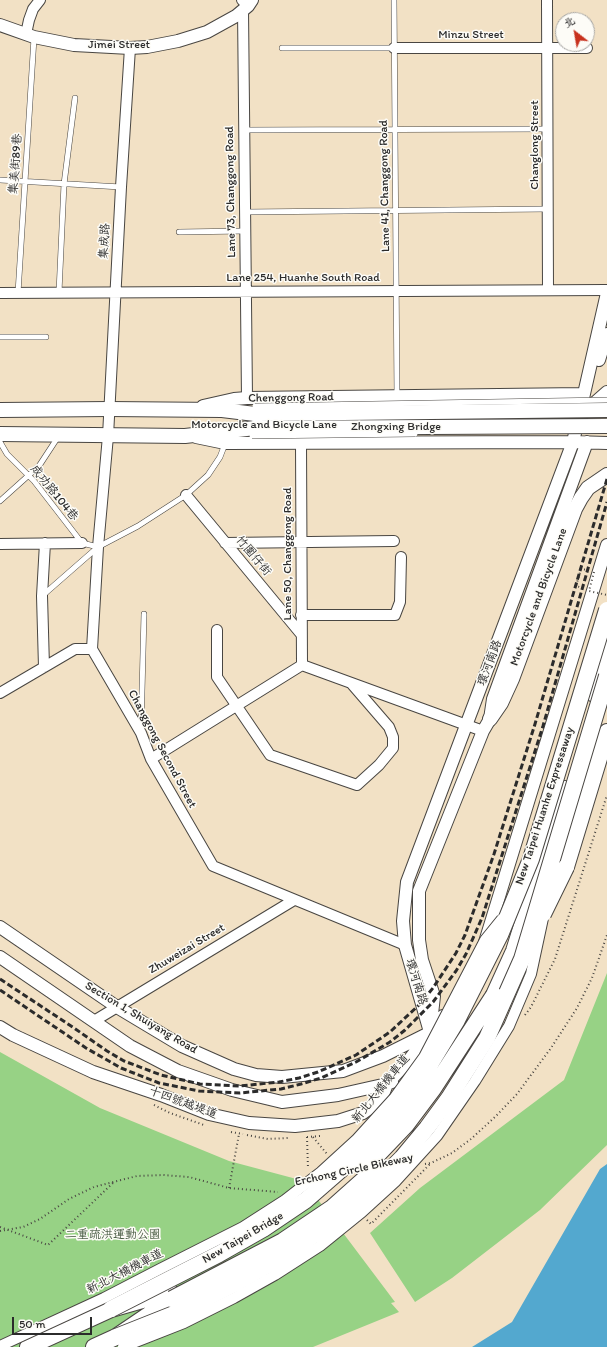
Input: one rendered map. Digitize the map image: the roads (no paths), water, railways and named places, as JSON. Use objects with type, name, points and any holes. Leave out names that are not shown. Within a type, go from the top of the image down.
[{"type":"highway","name":"New Taipei Huanhe Expressaway","points":[[422,1079],[458,1020],[500,934],[531,859],[607,610]]},
{"type":"highway","points":[[94,1347],[120,1342],[172,1299],[283,1241],[332,1208],[377,1168],[413,1130],[460,1066],[478,1033],[514,951],[528,912],[601,654]]},
{"type":"highway","name":"New Taipei Huanhe Expressaway","points":[[120,1342],[282,1258],[329,1224],[369,1190],[402,1158],[449,1098],[488,1038],[522,959],[607,676]]},
{"type":"highway","points":[[522,959],[566,867],[607,732]]},
{"type":"highway","points":[[110,1309],[170,1292],[280,1234],[325,1202],[371,1163],[406,1125],[433,1089],[494,995]]},
{"type":"highway","name":"New Taipei Bridge","points":[[28,1347],[110,1309],[220,1254],[263,1229],[306,1200],[345,1166],[375,1136],[399,1109],[422,1079]]},
{"type":"main road","name":"Chenggong Road","points":[[0,410],[190,410]]},
{"type":"main road","name":"Zhongxing Bridge","points":[[190,410],[222,410],[253,416],[607,426]]},
{"type":"main road","name":"Zhongxing Bridge","points":[[185,436],[253,416],[607,410]]},
{"type":"main road","points":[[0,434],[185,436]]},
{"type":"main road","points":[[490,719],[501,703],[512,679],[575,509],[588,488],[607,476]]},
{"type":"street","points":[[30,35],[29,20],[33,9],[40,0]]},
{"type":"street","name":"Changlong Street","points":[[547,0],[548,290]]},
{"type":"street","name":"Jimei Street","points":[[0,25],[30,35],[74,45],[130,48],[147,47],[178,41],[207,32],[226,22],[246,4]]},
{"type":"street","name":"Lane 73, Changgong Road","points":[[246,4],[244,130],[245,291],[253,416]]},
{"type":"street","name":"集成路","points":[[108,436],[130,48]]},
{"type":"street","name":"Minzu Street","points":[[394,48],[555,48]]},
{"type":"street","name":"Lane 254, Huanhe South Road","points":[[0,293],[607,290]]},
{"type":"street","name":"環河南路","points":[[430,1032],[404,945],[403,921],[407,882],[466,725],[570,437],[583,394],[607,293]]},
{"type":"street","points":[[580,416],[607,334]]},
{"type":"street","points":[[580,416],[607,392]]},
{"type":"street","points":[[583,394],[580,416],[585,438]]},
{"type":"street","name":"Chenggong Road","points":[[190,410],[234,399],[253,416],[397,396],[583,394]]},
{"type":"street","points":[[0,694],[75,649],[92,649],[98,547],[108,436]]},
{"type":"street","points":[[185,436],[225,443],[301,443],[570,437],[585,438],[607,443]]},
{"type":"street","name":"環河南路","points":[[430,1032],[434,996],[422,960],[419,940],[419,891],[483,731],[490,719],[493,699],[585,438]]},
{"type":"street","name":"Lane 50, Changgong Road","points":[[301,443],[302,665]]},
{"type":"street","name":"竹圍仔街","points":[[186,495],[301,634]]},
{"type":"street","points":[[225,543],[394,541]]},
{"type":"street","points":[[44,667],[42,596],[45,543]]},
{"type":"street","points":[[0,544],[82,543]]},
{"type":"street","points":[[430,1032],[472,981],[607,545]]},
{"type":"street","points":[[301,615],[395,615],[400,602],[401,557]]},
{"type":"street","name":"新北大橋機車道","points":[[0,1346],[104,1298],[160,1268],[243,1227],[285,1200],[320,1172],[356,1140],[395,1097],[424,1057],[485,940],[517,900],[601,654],[607,610]]},
{"type":"street","points":[[217,630],[217,677],[270,755],[357,785],[379,765],[393,748],[393,737],[389,727],[351,683]]},
{"type":"street","name":"Changgong Second Street","points":[[92,649],[141,732],[151,759],[213,866],[404,945]]},
{"type":"street","points":[[151,759],[302,665],[483,731]]},
{"type":"street","points":[[120,1342],[184,1323],[234,1298],[275,1275],[320,1246],[362,1212],[396,1181],[437,1136],[475,1081],[509,1026],[531,974],[544,911],[607,687]]},
{"type":"street","points":[[387,1084],[415,1069],[466,1034],[506,981],[562,864],[607,720]]},
{"type":"street","name":"Zhuweizai Street","points":[[94,1021],[294,900]]},
{"type":"street","name":"Section 1, Shuiyang Road","points":[[0,927],[117,1007],[182,1046],[234,1069],[256,1075],[282,1076],[344,1070],[383,1056],[430,1032]]},
{"type":"street","name":"Section 1, Shuiyang Road","points":[[0,957],[130,1046],[178,1071],[232,1090],[282,1102],[338,1095],[387,1084]]},
{"type":"street","name":"十四號越堤道","points":[[0,1027],[13,1035],[93,1072],[161,1095],[209,1114],[249,1123],[295,1126],[338,1121],[363,1113],[381,1100],[387,1084],[409,1060],[430,1032]]},
{"type":"lane","name":"Lane 41, Changgong Road","points":[[394,0],[397,396]]},
{"type":"lane","name":"集美街89巷","points":[[18,293],[25,181],[30,35]]},
{"type":"lane","points":[[282,48],[394,48]]},
{"type":"lane","points":[[59,292],[64,184],[75,98]]},
{"type":"lane","points":[[244,130],[548,129]]},
{"type":"lane","points":[[0,180],[121,187]]},
{"type":"lane","points":[[245,212],[548,209]]},
{"type":"lane","points":[[179,232],[245,231]]},
{"type":"lane","points":[[0,337],[46,337]]},
{"type":"lane","name":"Motorcycle and Bicycle Lane","points":[[253,416],[607,400]]},
{"type":"lane","name":"Motorcycle and Bicycle Lane","points":[[253,416],[418,434]]},
{"type":"lane","points":[[0,501],[39,466],[60,435]]},
{"type":"lane","name":"成功路104巷","points":[[0,442],[7,454],[34,481],[82,543]]},
{"type":"lane","points":[[42,596],[98,547],[138,526],[186,495],[208,475],[220,457],[225,443]]},
{"type":"lane","points":[[597,488],[607,482]]},
{"type":"lane","points":[[82,543],[98,547]]},
{"type":"lane","name":"Motorcycle and Bicycle Lane","points":[[541,618],[566,552]]},
{"type":"lane","points":[[141,732],[144,614]]},
{"type":"lane","points":[[490,719],[506,708]]},
{"type":"water","points":[[607,1164],[607,1347],[472,1347],[512,1322],[600,1169]]},
{"type":"railway","points":[[0,979],[124,1061],[161,1075],[200,1084],[240,1086],[279,1082],[299,1078],[318,1072],[356,1055],[390,1032],[420,1004],[433,988],[456,953],[465,935],[494,854],[535,724],[607,479]]},
{"type":"railway","points":[[0,990],[86,1048],[121,1068],[159,1083],[199,1091],[240,1093],[281,1089],[301,1084],[321,1078],[356,1062],[390,1042],[405,1030],[433,1002],[456,971],[466,954],[482,918],[543,726],[607,502]]},
{"type":"park label","name":"二重疏洪運動公園","points":[[113,1235]]}]
